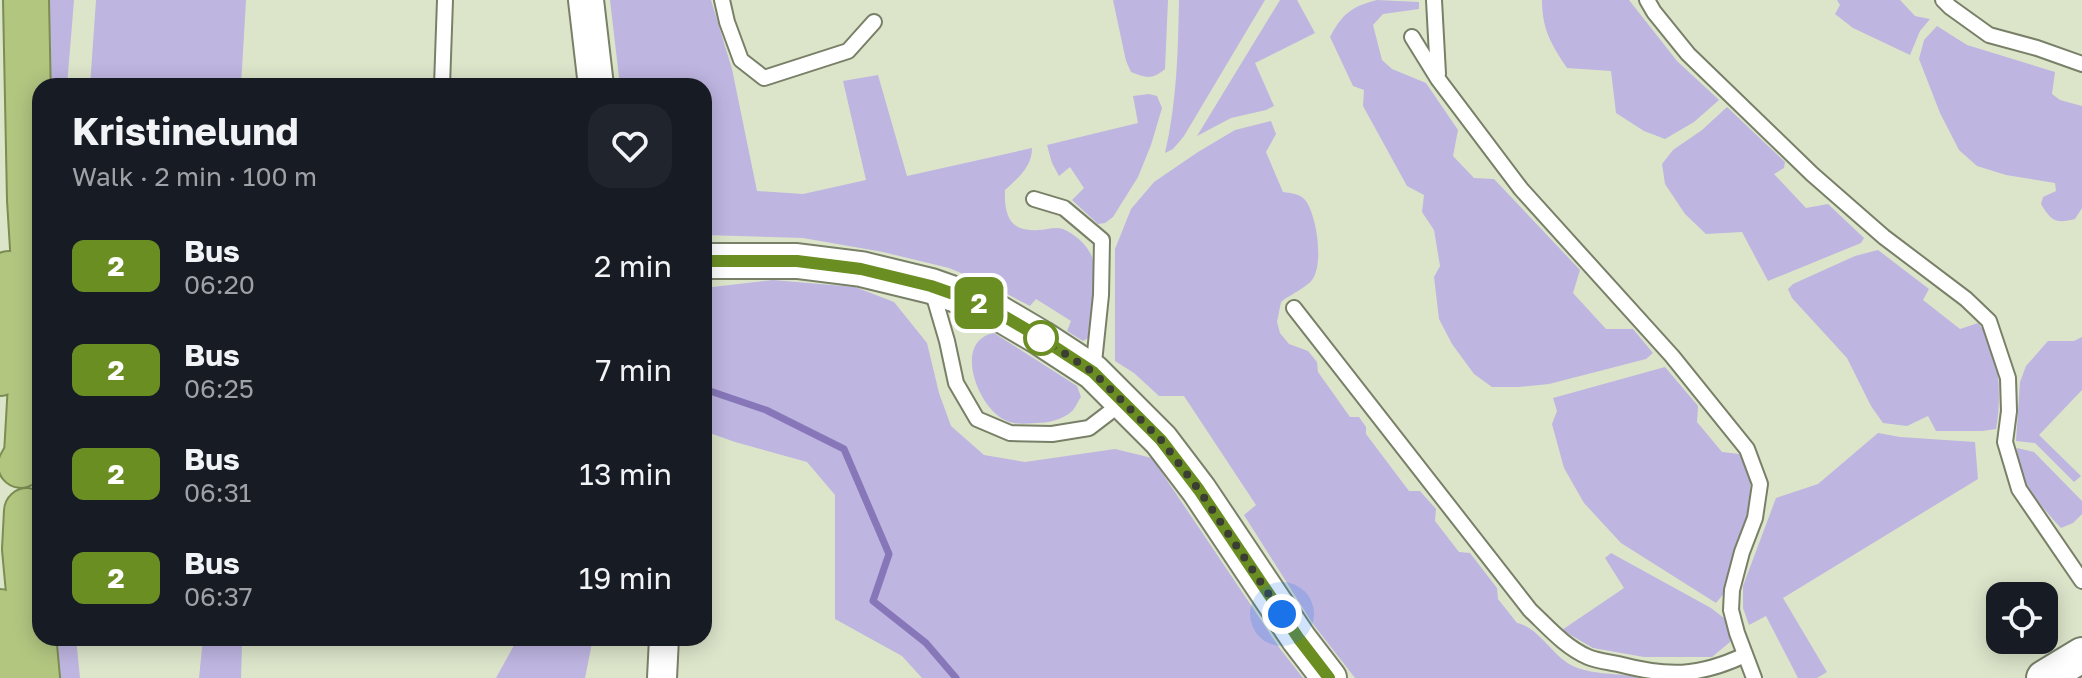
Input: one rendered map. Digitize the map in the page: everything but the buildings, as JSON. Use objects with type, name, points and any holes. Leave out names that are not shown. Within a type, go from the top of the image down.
[{"type":"highway","points":[[0,373],[15,194],[17,63],[24,0]]},
{"type":"highway","points":[[24,0],[32,232]]},
{"type":"highway","points":[[10,462],[27,454],[32,367]]},
{"type":"highway","points":[[10,462],[28,472],[32,485]]},
{"type":"highway","points":[[32,494],[14,517],[25,549],[32,624]]},
{"type":"highway","points":[[0,612],[2,678]]},
{"type":"highway","points":[[34,646],[37,678]]},
{"type":"street","points":[[586,0],[595,78]]},
{"type":"street","points":[[712,261],[797,261],[861,269],[931,286],[985,305],[1093,372],[1161,440],[1329,678]]},
{"type":"street","points":[[662,678],[664,646]]},
{"type":"street","points":[[2044,678],[2082,655]]},
{"type":"lane","points":[[442,78],[445,0]]},
{"type":"lane","points":[[722,0],[741,60],[764,78],[848,51],[874,22]]},
{"type":"lane","points":[[1434,0],[1438,79]]},
{"type":"lane","points":[[1647,0],[1688,54],[1812,174],[1884,237],[1966,299],[1989,321],[2008,378],[2009,411],[2005,442],[2019,489],[2082,581]]},
{"type":"lane","points":[[1943,0],[1989,35],[2082,64]]},
{"type":"lane","points":[[1412,37],[1438,79],[1521,189],[1672,356],[1747,449],[1760,484],[1755,518],[1732,590],[1731,610],[1754,678]]},
{"type":"lane","points":[[1034,199],[1064,208],[1102,240],[1101,295],[1093,372]]},
{"type":"lane","points":[[931,286],[956,383],[977,419],[1010,433],[1052,434],[1089,428],[1124,402]]},
{"type":"lane","points":[[1294,308],[1530,610],[1559,638],[1588,657],[1636,669],[1680,674],[1720,667],[1745,655]]},
{"type":"shaded area","points":[[45,0],[74,0],[68,78],[43,78]]},
{"type":"shaded area","points":[[96,0],[246,0],[241,78],[91,78]]},
{"type":"shaded area","points":[[610,0],[711,0],[732,69],[757,191],[803,194],[866,180],[843,81],[878,75],[907,176],[1032,148],[1027,166],[1005,190],[1008,215],[1021,228],[1063,229],[1089,250],[1095,277],[1093,335],[1083,341],[1067,331],[1071,321],[1036,299],[1030,306],[949,268],[803,238],[712,235],[712,78],[619,78]]},
{"type":"shaded area","points":[[1113,0],[1168,0],[1165,69],[1160,73],[1149,77],[1131,72]]},
{"type":"shaded area","points":[[1179,0],[1265,0],[1184,136],[1165,153],[1174,95]]},
{"type":"shaded area","points":[[1280,0],[1297,0],[1315,33],[1255,63],[1274,106],[1231,118],[1197,136]]},
{"type":"shaded area","points":[[1377,0],[1419,2],[1419,9],[1383,14],[1373,25],[1382,60],[1392,69],[1426,83],[1458,130],[1453,156],[1474,178],[1494,179],[1580,270],[1573,293],[1606,329],[1633,329],[1653,353],[1646,359],[1549,384],[1518,387],[1492,387],[1474,374],[1452,344],[1439,319],[1434,277],[1440,266],[1434,230],[1422,212],[1424,195],[1407,186],[1363,106],[1364,90],[1353,86],[1330,37],[1349,12]]},
{"type":"shaded area","points":[[1542,0],[1629,0],[1677,61],[1719,100],[1694,122],[1665,139],[1644,131],[1616,113],[1611,71],[1567,68],[1548,36]]},
{"type":"shaded area","points":[[1837,0],[1900,0],[1915,16],[1930,19],[1920,31],[1910,55],[1853,28],[1835,14],[1840,5]]},
{"type":"shaded area","points":[[1937,26],[1967,45],[2055,72],[2052,94],[2060,100],[2082,106],[2082,208],[2075,219],[2055,220],[2041,204],[2043,197],[2056,191],[2055,183],[2006,175],[1977,166],[1959,150],[1940,113],[1919,59],[1924,40]]},
{"type":"shaded area","points":[[1133,96],[1157,96],[1162,108],[1151,145],[1138,177],[1113,217],[1098,224],[1072,200],[1084,188],[1070,167],[1059,176],[1047,145],[1138,123]]},
{"type":"shaded area","points":[[1727,107],[1785,162],[1784,168],[1774,174],[1806,208],[1828,204],[1864,238],[1861,243],[1768,281],[1742,232],[1706,234],[1685,214],[1665,184],[1662,164],[1673,150],[1702,130]]},
{"type":"shaded area","points":[[1271,121],[1276,134],[1266,152],[1283,192],[1296,194],[1310,208],[1318,252],[1316,273],[1312,280],[1281,302],[1277,322],[1280,333],[1289,344],[1308,351],[1317,362],[1318,372],[1350,417],[1359,417],[1366,427],[1366,434],[1409,491],[1420,491],[1436,509],[1435,521],[1459,552],[1470,553],[1497,588],[1498,599],[1517,623],[1532,630],[1571,665],[1588,671],[1639,678],[1355,678],[1313,624],[1244,515],[1256,505],[1184,396],[1159,396],[1134,373],[1115,361],[1115,249],[1131,209],[1154,182],[1198,152],[1235,130]]},
{"type":"shaded area","points":[[1878,250],[1929,289],[1923,300],[1960,329],[1978,323],[1989,337],[1999,384],[1996,429],[1936,431],[1928,416],[1907,426],[1883,423],[1847,358],[1792,298],[1788,289],[1793,284],[1855,256]]},
{"type":"shaded area","points":[[773,280],[855,287],[894,302],[927,343],[951,426],[984,455],[1025,462],[1115,449],[1152,458],[1303,678],[922,678],[902,656],[835,619],[835,495],[807,462],[712,434],[712,287]]},
{"type":"shaded area","points":[[994,333],[1077,386],[1081,397],[1072,411],[1054,420],[1024,424],[1009,422],[995,413],[979,389],[972,361],[974,348],[981,339]]},
{"type":"shaded area","points":[[2082,337],[2082,390],[2039,435],[2081,476],[2074,482],[2035,443],[2016,441],[2020,382],[2026,366],[2048,341],[2074,341]]},
{"type":"shaded area","points":[[1665,367],[1698,406],[1697,422],[1722,452],[1739,454],[1750,475],[1751,500],[1726,591],[1716,603],[1621,543],[1584,503],[1564,468],[1552,424],[1557,411],[1553,398]]},
{"type":"shaded area","points":[[1878,433],[1975,442],[1978,479],[1783,598],[1827,672],[1817,678],[1798,678],[1766,616],[1749,625],[1743,608],[1743,586],[1776,498],[1818,484]]},
{"type":"shaded area","points":[[2017,448],[2034,452],[2082,501],[2082,514],[2073,523],[2061,528],[2038,501],[2025,482]]},
{"type":"shaded area","points":[[1611,553],[1711,608],[1729,622],[1730,642],[1712,657],[1644,657],[1593,648],[1562,630],[1624,588],[1605,558]]},
{"type":"shaded area","points":[[57,646],[77,646],[80,678],[58,678]]},
{"type":"shaded area","points":[[202,646],[242,646],[241,678],[199,678]]},
{"type":"shaded area","points":[[514,646],[591,646],[585,678],[496,678]]},
{"type":"waterway","points":[[712,392],[766,410],[844,449],[889,554],[873,601],[926,643],[956,678]]},
{"type":"bus line","name":"2","points":[[712,261],[797,261],[861,269],[931,286],[985,305],[1093,372],[1161,440],[1329,678]]},
{"type":"route","points":[[1041,338],[1093,372],[1161,440],[1234,540],[1282,614]]}]
